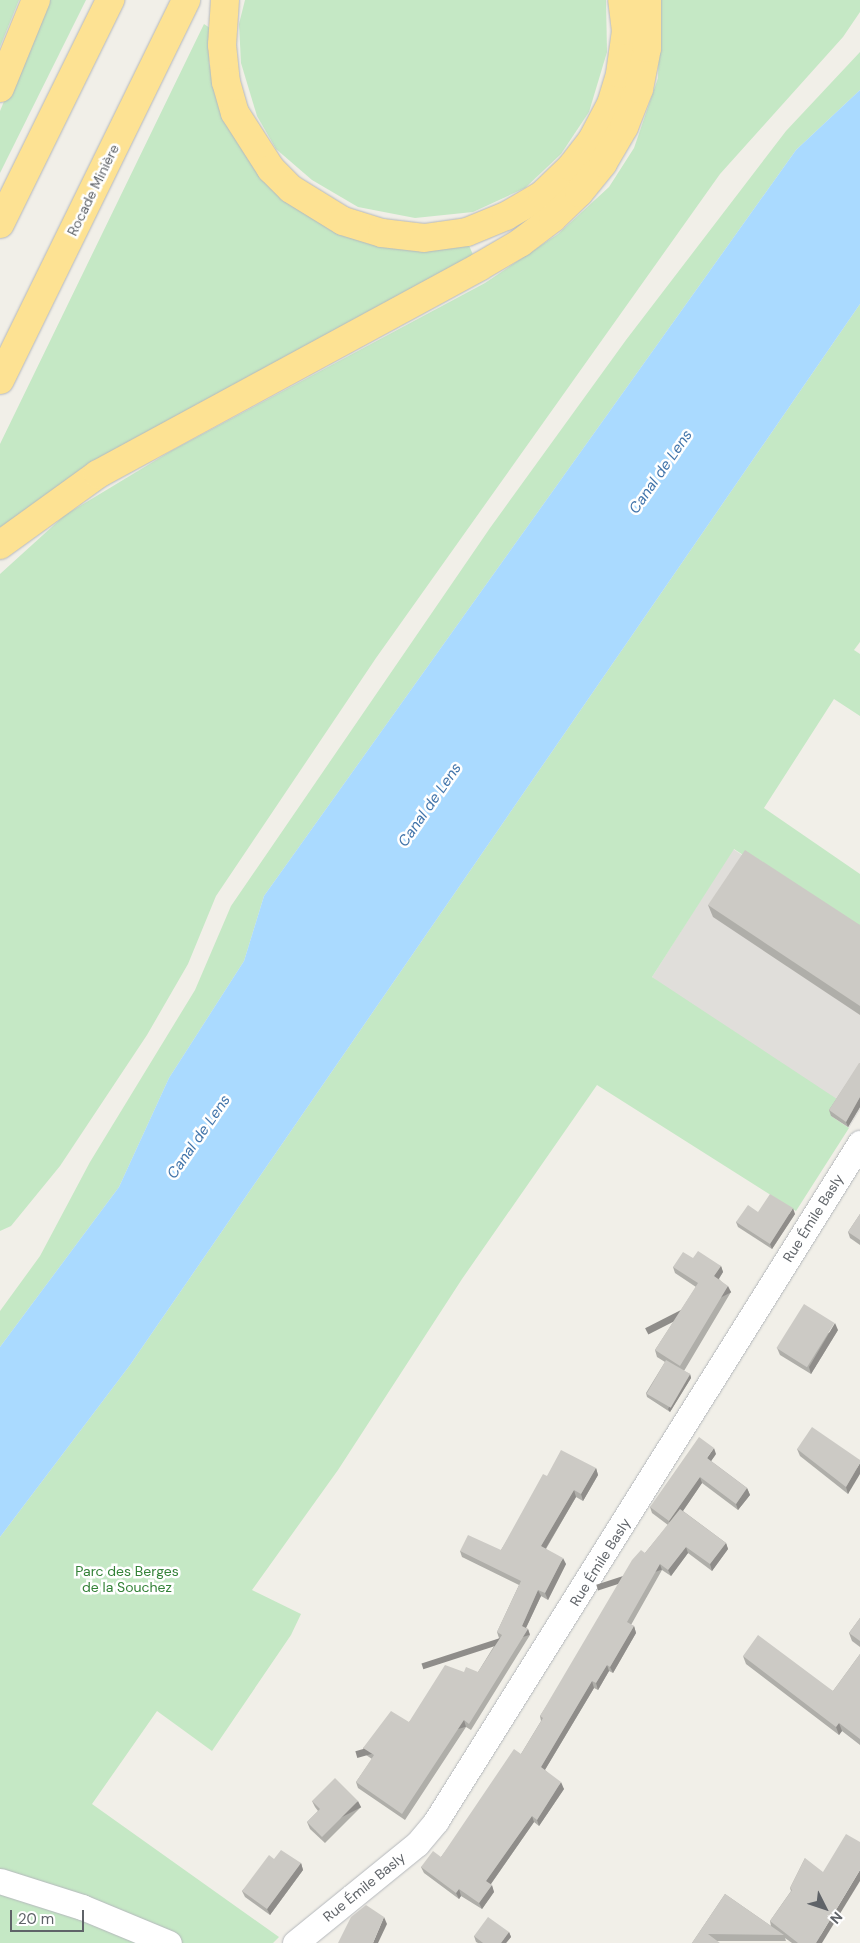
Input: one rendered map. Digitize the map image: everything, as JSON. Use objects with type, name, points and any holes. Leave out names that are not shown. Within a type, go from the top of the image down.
[{"type":"highway","points":[[0,88],[36,0]]},
{"type":"highway","points":[[0,224],[110,0]]},
{"type":"highway","name":"Rocade Minière","points":[[0,380],[186,0]]},
{"type":"highway","points":[[225,0],[222,45],[226,82],[235,113],[271,169],[291,189],[343,221],[382,232],[424,238],[467,232],[506,216],[542,195],[571,167],[592,140],[611,104],[618,81],[626,30],[622,0]]},
{"type":"highway","points":[[0,545],[98,474],[479,267],[520,243],[553,218],[579,194],[603,163],[624,127],[639,89],[647,48],[647,0]]},
{"type":"street","name":"Rue Émile Basly","points":[[295,1943],[417,1844],[436,1821],[860,1143]]},
{"type":"street","points":[[0,1881],[82,1907],[169,1943]]},
{"type":"shaded area","points":[[733,849],[860,932],[860,1110],[849,1128],[652,977]]},
{"type":"green space","points":[[0,0],[19,0],[0,47]]},
{"type":"green space","points":[[46,0],[86,0],[0,173],[0,111]]},
{"type":"green space","points":[[245,0],[606,0],[607,52],[589,112],[561,154],[525,188],[473,212],[415,218],[358,207],[312,180],[276,149],[257,116],[241,63],[239,24]]},
{"type":"green space","points":[[660,0],[860,0],[860,12],[843,37],[720,174],[376,658],[216,896],[188,964],[147,1035],[60,1166],[11,1226],[0,1231],[0,574],[65,515],[171,451],[485,283],[558,234],[609,187],[634,148],[658,78]]},
{"type":"green space","points":[[204,24],[210,28],[209,63],[226,122],[312,213],[467,241],[475,259],[0,534],[0,444]]},
{"type":"green space","points":[[860,52],[860,90],[796,150],[264,896],[244,961],[169,1078],[119,1187],[0,1347],[0,1311],[40,1256],[90,1162],[195,990],[231,906],[490,528],[626,340],[786,131]]},
{"type":"green space","name":"Parc des Berges de la Souchez","points":[[860,304],[860,642],[854,650],[860,654],[860,716],[834,699],[764,808],[860,874],[860,932],[734,849],[652,977],[840,1101],[831,1116],[849,1128],[796,1211],[597,1085],[462,1279],[338,1470],[252,1590],[301,1614],[291,1635],[212,1751],[157,1711],[92,1804],[279,1937],[273,1943],[0,1943],[0,1537],[130,1365]]},
{"type":"water","name":"Canal de Lens","points":[[860,90],[860,304],[130,1365],[0,1537],[0,1347],[119,1187],[169,1078],[244,961],[264,896],[796,150]]},
{"type":"building","points":[[745,850],[860,925],[860,1006],[708,905]]},
{"type":"building","points":[[859,1063],[860,1097],[846,1122],[829,1110]]},
{"type":"building","points":[[770,1194],[793,1208],[770,1244],[736,1222],[748,1205],[758,1212]]},
{"type":"building","points":[[860,1214],[860,1240],[848,1232]]},
{"type":"building","points":[[698,1251],[721,1266],[714,1276],[728,1286],[680,1366],[655,1350],[698,1283],[673,1267],[683,1252],[693,1258]]},
{"type":"building","points":[[804,1304],[835,1323],[807,1367],[776,1348]]},
{"type":"building","points":[[666,1360],[690,1374],[671,1408],[646,1394]]},
{"type":"building","points":[[812,1427],[860,1460],[846,1487],[797,1449]]},
{"type":"building","points":[[699,1437],[714,1448],[707,1458],[747,1488],[736,1504],[700,1477],[669,1521],[650,1507]]},
{"type":"building","points":[[561,1450],[596,1468],[581,1494],[574,1490],[541,1546],[563,1558],[545,1593],[538,1590],[522,1626],[528,1629],[469,1724],[464,1720],[402,1814],[356,1782],[374,1755],[363,1748],[391,1711],[409,1722],[445,1665],[464,1672],[466,1667],[478,1672],[502,1635],[497,1632],[521,1581],[460,1551],[468,1535],[501,1550],[543,1474],[547,1476]]},
{"type":"building","points":[[680,1509],[726,1543],[710,1564],[686,1547],[668,1570],[660,1564],[627,1622],[634,1626],[610,1667],[607,1665],[596,1683],[592,1681],[541,1767],[561,1782],[537,1820],[532,1816],[486,1881],[492,1885],[479,1903],[459,1889],[456,1893],[421,1867],[433,1851],[441,1857],[514,1749],[521,1754],[543,1718],[540,1716],[632,1560],[641,1550],[645,1553]]},
{"type":"building","points":[[860,1618],[860,1641],[849,1633]]},
{"type":"building","points":[[758,1635],[833,1691],[860,1654],[860,1739],[839,1723],[836,1727],[743,1656]]},
{"type":"building","points":[[335,1778],[358,1801],[322,1837],[307,1822],[320,1809],[312,1801]]},
{"type":"building","points":[[846,1834],[860,1842],[860,1870],[816,1943],[798,1943],[770,1921],[792,1890],[790,1888],[805,1858],[823,1872]]},
{"type":"building","points":[[281,1850],[301,1863],[267,1909],[242,1891],[269,1855],[274,1859]]},
{"type":"building","points":[[725,1894],[784,1935],[708,1934],[720,1943],[692,1943]]},
{"type":"building","points":[[366,1905],[384,1917],[373,1943],[338,1943],[351,1917]]},
{"type":"building","points":[[488,1917],[509,1932],[501,1943],[483,1943],[474,1936]]}]
